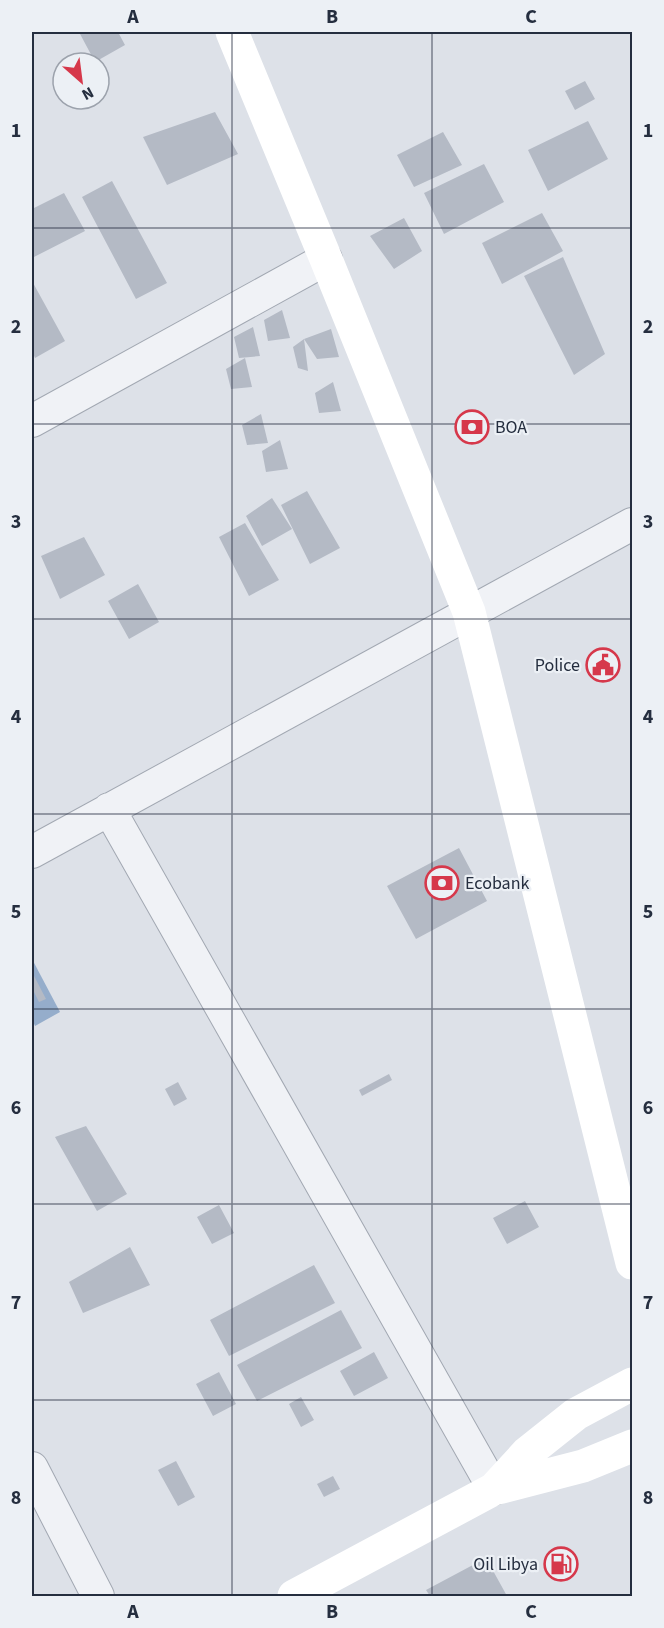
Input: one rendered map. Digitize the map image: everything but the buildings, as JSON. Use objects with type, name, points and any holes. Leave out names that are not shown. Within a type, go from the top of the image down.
[{"type":"main road","points":[[232,32],[469,612],[633,1263]]},
{"type":"main road","points":[[494,1489],[527,1453],[576,1414],[633,1384]]},
{"type":"main road","points":[[294,1596],[494,1489],[583,1466],[633,1446]]},
{"type":"street","points":[[32,421],[326,259]]},
{"type":"street","points":[[32,852],[633,524]]},
{"type":"street","points":[[109,809],[494,1489]]},
{"type":"street","points":[[32,1468],[98,1596]]},
{"type":"water","points":[[32,959],[60,1012],[35,1026],[32,1019]]},
{"type":"place","name":"BOA","points":[[472,427]]},
{"type":"place","name":"Police","points":[[603,665]]},
{"type":"place","name":"Ecobank","points":[[442,883]]},
{"type":"place","name":"Oil Libya","points":[[561,1564]]}]
